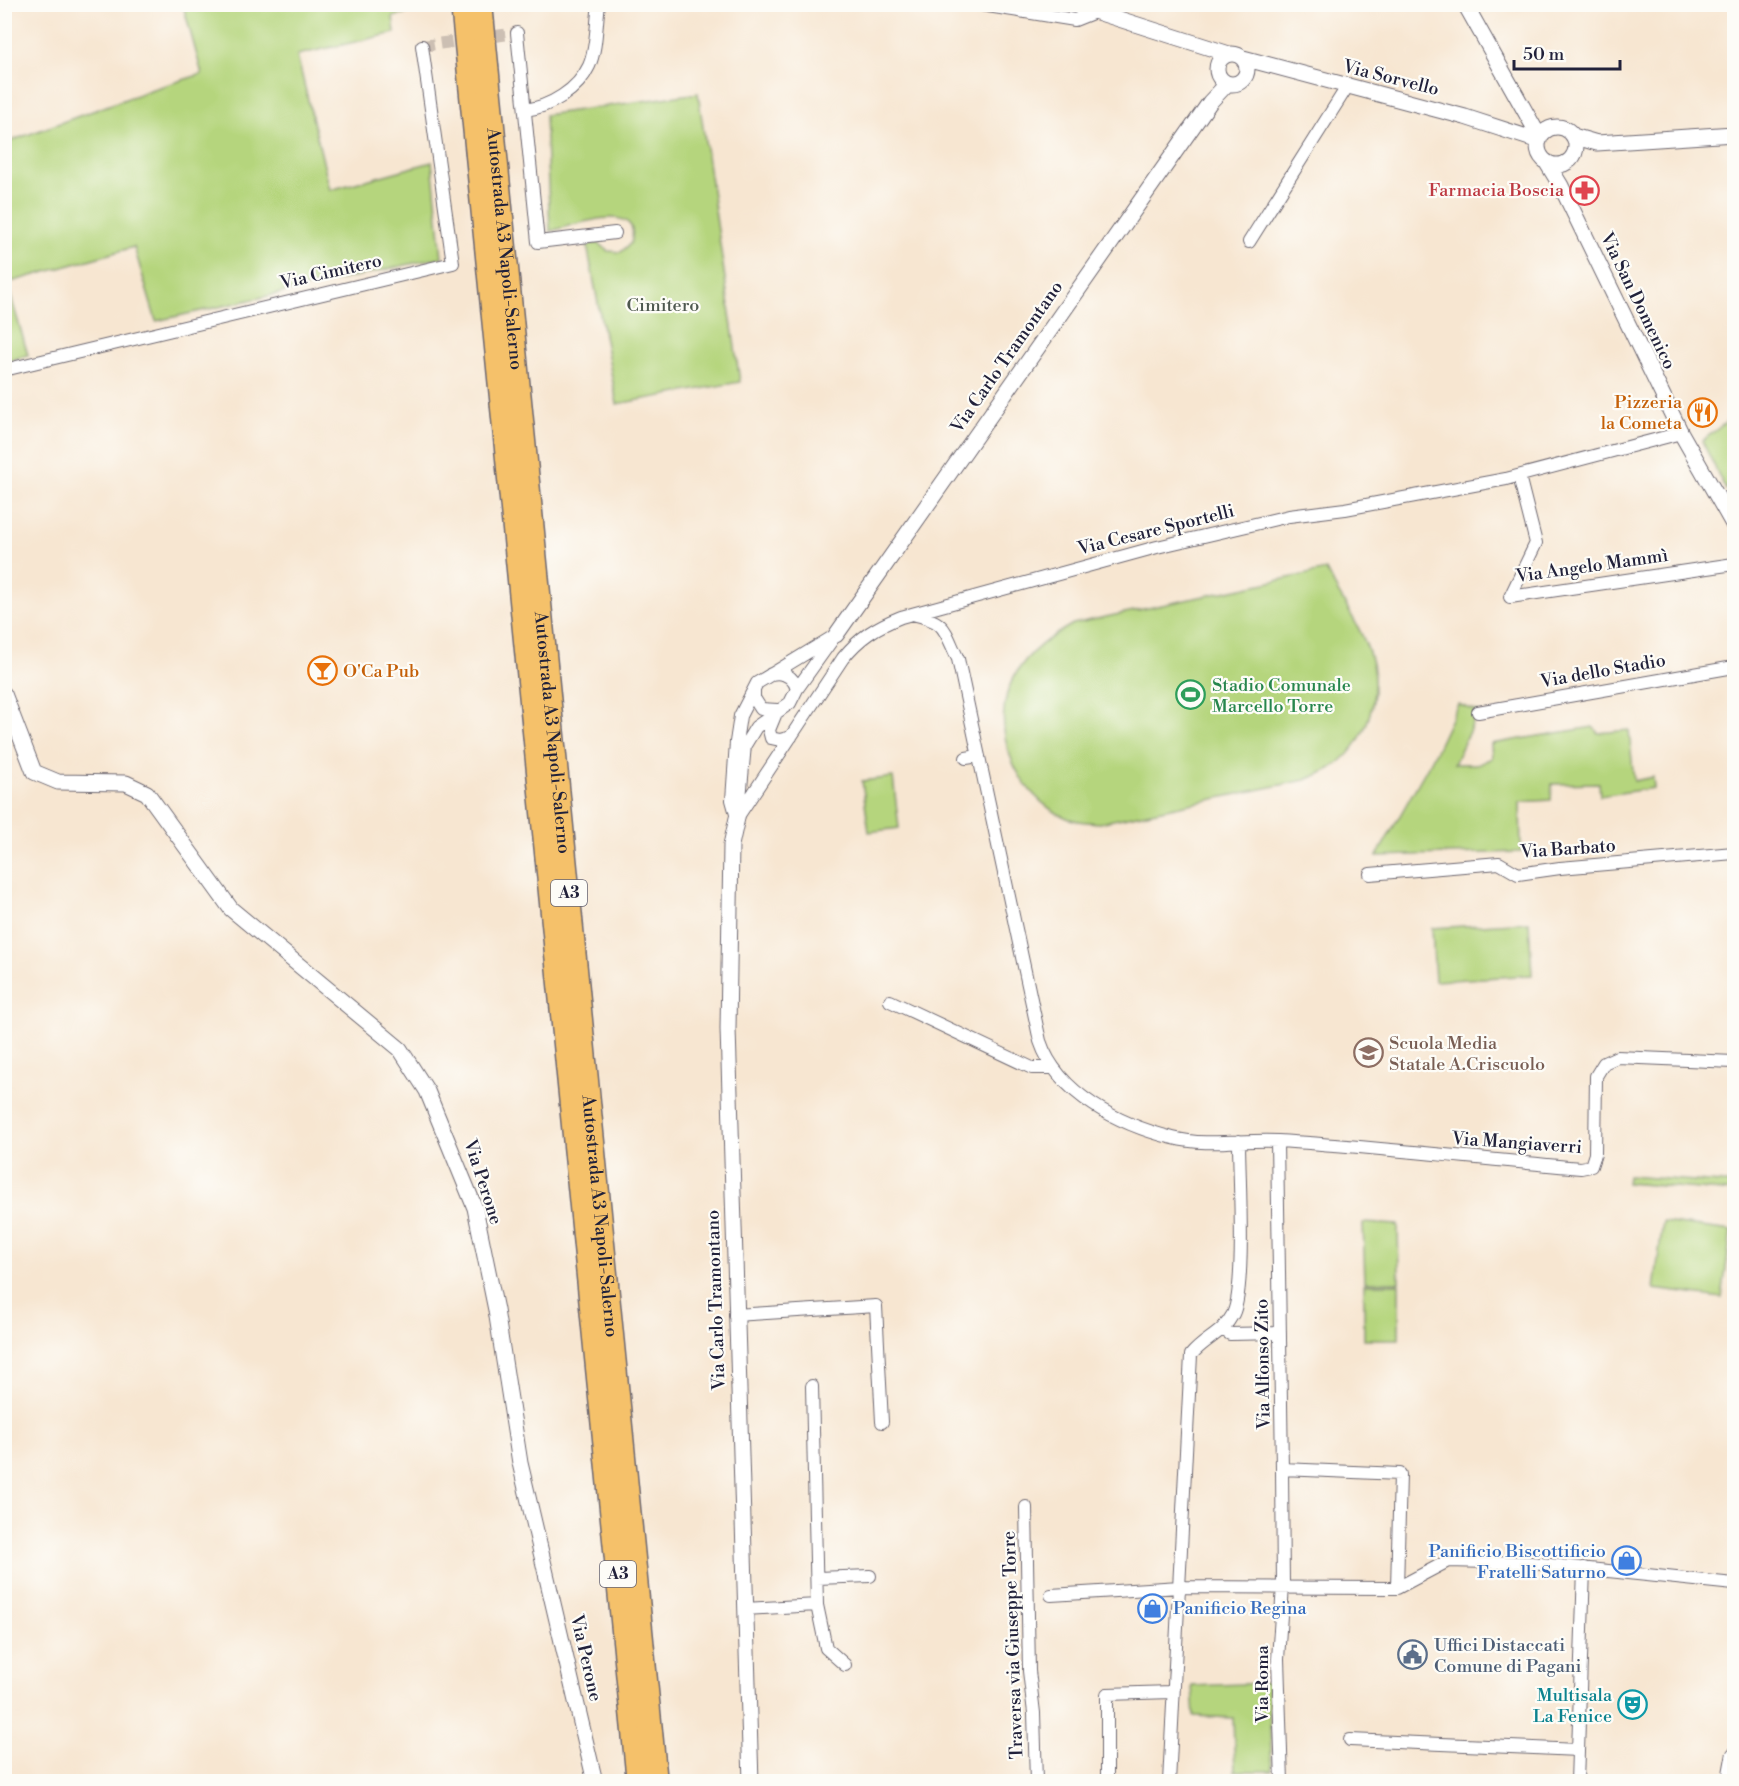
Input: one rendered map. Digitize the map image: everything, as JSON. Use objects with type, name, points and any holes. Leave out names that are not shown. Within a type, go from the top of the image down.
[{"type":"highway","name":"Autostrada A3 Napoli-Salerno","points":[[462,4],[638,1782]]},
{"type":"highway","name":"Autostrada A3 Napoli-Salerno","points":[[481,4],[656,1782]]},
{"type":"street","points":[[525,110],[548,105],[581,79],[590,64],[599,4]]},
{"type":"street","points":[[975,4],[1075,20],[1095,12]]},
{"type":"street","name":"Via Sorvello","points":[[1071,4],[1207,47],[1227,67],[1264,66],[1465,117],[1507,132],[1541,149]]},
{"type":"street","name":"Via San Domenico","points":[[1465,4],[1485,44],[1512,87],[1541,149],[1562,186],[1681,433],[1734,526]]},
{"type":"street","points":[[517,33],[538,242],[615,232]]},
{"type":"street","name":"Via Cimitero","points":[[4,370],[453,263],[422,46]]},
{"type":"street","points":[[1227,67],[1247,66],[1246,75]]},
{"type":"street","points":[[1227,67],[1240,82],[1246,75],[1264,66]]},
{"type":"street","name":"Via Carlo Tramontano","points":[[751,1782],[735,1315],[729,935],[731,845],[737,818],[746,745],[756,728],[777,710],[790,703],[797,689],[1210,102],[1227,67]]},
{"type":"street","points":[[1249,242],[1347,87]]},
{"type":"street","name":"Via San Domenico","points":[[1512,87],[1553,128]]},
{"type":"street","points":[[1597,143],[1570,159],[1541,149],[1553,128],[1564,129],[1573,136],[1597,143],[1734,134]]},
{"type":"street","points":[[1562,186],[1576,145],[1573,136]]},
{"type":"street","name":"Via Cesare Sportelli","points":[[737,818],[843,658],[859,639],[876,627],[912,614],[1122,556],[1289,516],[1345,509],[1519,476],[1681,433]]},
{"type":"street","name":"Via Angelo Mammì","points":[[1519,476],[1536,543],[1510,597],[1734,564]]},
{"type":"street","points":[[912,614],[936,620],[946,633],[958,659],[1040,1041],[1046,1060],[1052,1068]]},
{"type":"street","name":"Via Carlo Tramontano","points":[[737,818],[732,800],[736,742],[740,716],[757,683],[836,635]]},
{"type":"street","name":"Via dello Stadio","points":[[1479,712],[1734,667]]},
{"type":"street","points":[[770,674],[784,674],[790,677],[797,689]]},
{"type":"street","points":[[754,690],[756,705],[767,711],[777,710],[769,730],[771,738],[780,740],[791,738]]},
{"type":"street","name":"Via Perone","points":[[4,693],[34,772],[58,782],[126,783],[147,793],[231,909],[400,1049],[427,1091],[474,1208],[496,1310],[520,1463],[595,1782]]},
{"type":"street","points":[[966,758],[979,756]]},
{"type":"street","name":"Via Barbato","points":[[1370,874],[1499,863],[1518,874],[1560,868],[1734,853]]},
{"type":"street","points":[[890,1001],[1032,1068],[1052,1068]]},
{"type":"street","name":"Via Mangiaverri","points":[[1052,1068],[1064,1083],[1106,1112],[1153,1132],[1197,1142],[1277,1141],[1581,1168],[1591,1166],[1596,1154],[1596,1076],[1604,1064],[1617,1057],[1734,1062]]},
{"type":"street","points":[[1169,1782],[1191,1355],[1199,1344],[1223,1329],[1234,1312],[1239,1284],[1239,1141]]},
{"type":"street","name":"Via Alfonso Zito","points":[[1277,1141],[1283,1586]]},
{"type":"street","points":[[735,1315],[876,1306],[882,1422]]},
{"type":"street","points":[[1223,1329],[1230,1334],[1280,1333]]},
{"type":"street","points":[[812,1386],[818,1605],[826,1647],[845,1665]]},
{"type":"street","points":[[1282,1469],[1400,1474],[1397,1588]]},
{"type":"street","name":"Traversa via Giuseppe Torre","points":[[1026,1507],[1029,1671],[1034,1713],[1036,1782]]},
{"type":"street","points":[[1051,1595],[1180,1587],[1397,1588],[1448,1561],[1528,1562],[1734,1584]]},
{"type":"street","points":[[1577,1782],[1584,1568]]},
{"type":"street","points":[[817,1578],[870,1575]]},
{"type":"street","name":"Via Roma","points":[[1282,1782],[1278,1659],[1283,1586]]},
{"type":"street","points":[[745,1609],[818,1605]]},
{"type":"street","points":[[1107,1782],[1107,1694],[1172,1692]]},
{"type":"street","points":[[1350,1740],[1578,1750]]},
{"type":"street","points":[[1729,1782],[1734,1755]]},
{"type":"green space","points":[[183,5],[434,5],[393,17],[395,33],[297,55],[330,190],[432,162],[442,257],[156,321],[134,247],[7,283],[28,355],[5,362],[5,143],[153,89],[202,74]]},
{"type":"green space","name":"Cimitero","points":[[698,93],[740,382],[617,404],[587,245],[599,243],[608,251],[621,252],[631,243],[632,229],[626,222],[616,218],[587,221],[550,231],[545,115]]},
{"type":"green space","points":[[1734,416],[1734,478],[1726,490],[1702,441]]},
{"type":"green space","name":"Stadio Comunale Marcello Torre","points":[[1326,570],[1367,646],[1374,687],[1368,719],[1362,734],[1354,747],[1330,769],[1305,780],[1099,823],[1067,818],[1049,808],[1020,776],[1005,736],[1004,715],[1007,695],[1021,666],[1041,645],[1056,634],[1073,624]]},
{"type":"green space","points":[[1458,704],[1478,712],[1454,764],[1479,764],[1492,758],[1491,744],[1593,727],[1598,733],[1629,730],[1634,781],[1653,777],[1654,788],[1600,796],[1599,783],[1552,784],[1551,800],[1520,802],[1521,852],[1377,856],[1432,759]]},
{"type":"green space","points":[[893,777],[899,828],[869,832],[862,781]]},
{"type":"green space","points":[[1529,922],[1532,975],[1435,981],[1432,928]]},
{"type":"green space","points":[[1628,1176],[1734,1184],[1734,1192],[1627,1183]]},
{"type":"green space","points":[[1663,1222],[1731,1231],[1722,1298],[1654,1289]]},
{"type":"green space","points":[[1363,1223],[1398,1225],[1399,1282],[1365,1282]]},
{"type":"green space","points":[[1364,1284],[1399,1284],[1399,1339],[1364,1339]]},
{"type":"green space","points":[[1268,1683],[1272,1771],[1235,1771],[1233,1718],[1194,1716],[1192,1686]]},
{"type":"tunnel","points":[[422,46],[517,33]]},
{"type":"place","name":"Farmacia Boscia","points":[[1585,190]]},
{"type":"place","name":"Pizzeria la Cometa","points":[[1703,412]]},
{"type":"place","name":"O'Ca Pub","points":[[322,671]]},
{"type":"place","name":"Stadio Comunale Marcello Torre","points":[[1191,695]]},
{"type":"place","name":"Scuola Media Statale A.Criscuolo","points":[[1368,1053]]},
{"type":"place","name":"Panificio Biscottificio Fratelli Saturno","points":[[1627,1561]]},
{"type":"place","name":"Panificio Regina","points":[[1152,1608]]},
{"type":"place","name":"Uffici Distaccati Comune di Pagani","points":[[1413,1655]]},
{"type":"place","name":"Multisala La Fenice","points":[[1633,1705]]}]
